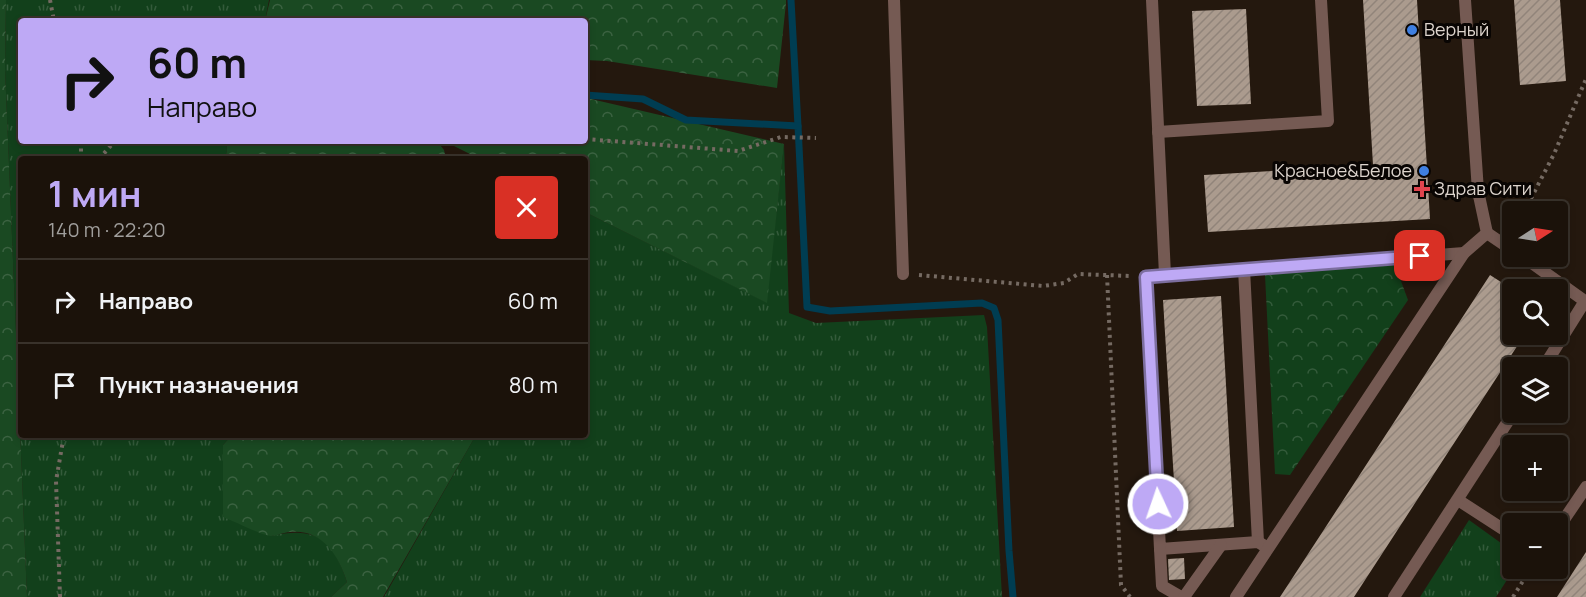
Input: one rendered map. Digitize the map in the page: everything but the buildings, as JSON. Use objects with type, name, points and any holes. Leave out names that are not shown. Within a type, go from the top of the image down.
[{"type":"lane","points":[[894,0],[903,274]]},
{"type":"lane","points":[[1152,0],[1165,275]]},
{"type":"lane","points":[[1158,132],[1328,121],[1321,0]]},
{"type":"lane","points":[[1466,0],[1478,191],[1487,233],[1502,243]]},
{"type":"lane","points":[[1236,597],[1263,545],[1464,253],[1487,233]]},
{"type":"lane","points":[[1221,545],[1183,597],[1162,586],[1146,277],[1464,253]]},
{"type":"lane","points":[[1538,267],[1586,301],[1550,357]]},
{"type":"lane","points":[[1244,269],[1263,545]]},
{"type":"lane","points":[[1394,597],[1507,423]]},
{"type":"lane","points":[[1568,514],[1586,487]]},
{"type":"lane","points":[[1458,500],[1502,529]]},
{"type":"lane","points":[[1160,549],[1263,545]]},
{"type":"path","points":[[50,0],[53,18]]},
{"type":"path","points":[[1530,201],[1554,154],[1586,79]]},
{"type":"path","points":[[588,139],[738,151],[781,137],[816,138]]},
{"type":"path","points":[[102,156],[112,144]]},
{"type":"path","points":[[903,274],[1043,286],[1064,283],[1078,274],[1146,277]]},
{"type":"path","points":[[1107,275],[1121,585],[1130,597]]},
{"type":"path","points":[[60,597],[56,481],[63,438]]},
{"type":"path","points":[[1513,597],[1525,579]]},
{"type":"green space","points":[[0,0],[6,0],[5,69],[18,381],[18,438],[20,438],[27,597],[0,597]]},
{"type":"green space","points":[[6,0],[269,0],[266,18],[18,18],[18,144],[226,144],[227,150],[226,156],[18,156],[18,381],[5,69]]},
{"type":"green space","points":[[270,0],[786,0],[777,88],[607,61],[588,60],[588,18],[266,18]]},
{"type":"green space","points":[[588,97],[784,144],[767,303],[588,214],[588,156],[474,156],[450,144],[588,144]]},
{"type":"green space","points":[[226,144],[439,144],[445,156],[226,156]]},
{"type":"green space","points":[[784,144],[789,313],[816,323],[984,315],[987,327],[1002,597],[384,597],[474,438],[588,438],[588,213],[766,302]]},
{"type":"green space","points":[[1395,265],[1408,300],[1290,475],[1275,474],[1265,275]]},
{"type":"green space","points":[[20,438],[229,438],[223,445],[271,536],[300,533],[321,539],[336,555],[347,582],[331,597],[27,597]]},
{"type":"green space","points":[[229,438],[474,438],[383,597],[331,597],[347,582],[339,562],[320,539],[301,532],[267,535],[223,517],[223,445]]},
{"type":"green space","points":[[1469,520],[1502,544],[1502,579],[1508,579],[1496,597],[1420,597]]},
{"type":"waterway","points":[[791,0],[798,126]]},
{"type":"waterway","points":[[588,95],[643,99],[686,120],[798,126],[807,307],[830,311],[982,303],[994,308],[998,320],[1013,597]]},
{"type":"place","name":"Верный","points":[[1412,30]]},
{"type":"place","name":"Красное&Белое","points":[[1424,171]]},
{"type":"place","name":"Здрав Сити","points":[[1422,189]]},
{"type":"route","points":[[1158,504],[1146,277],[1420,256]]}]
